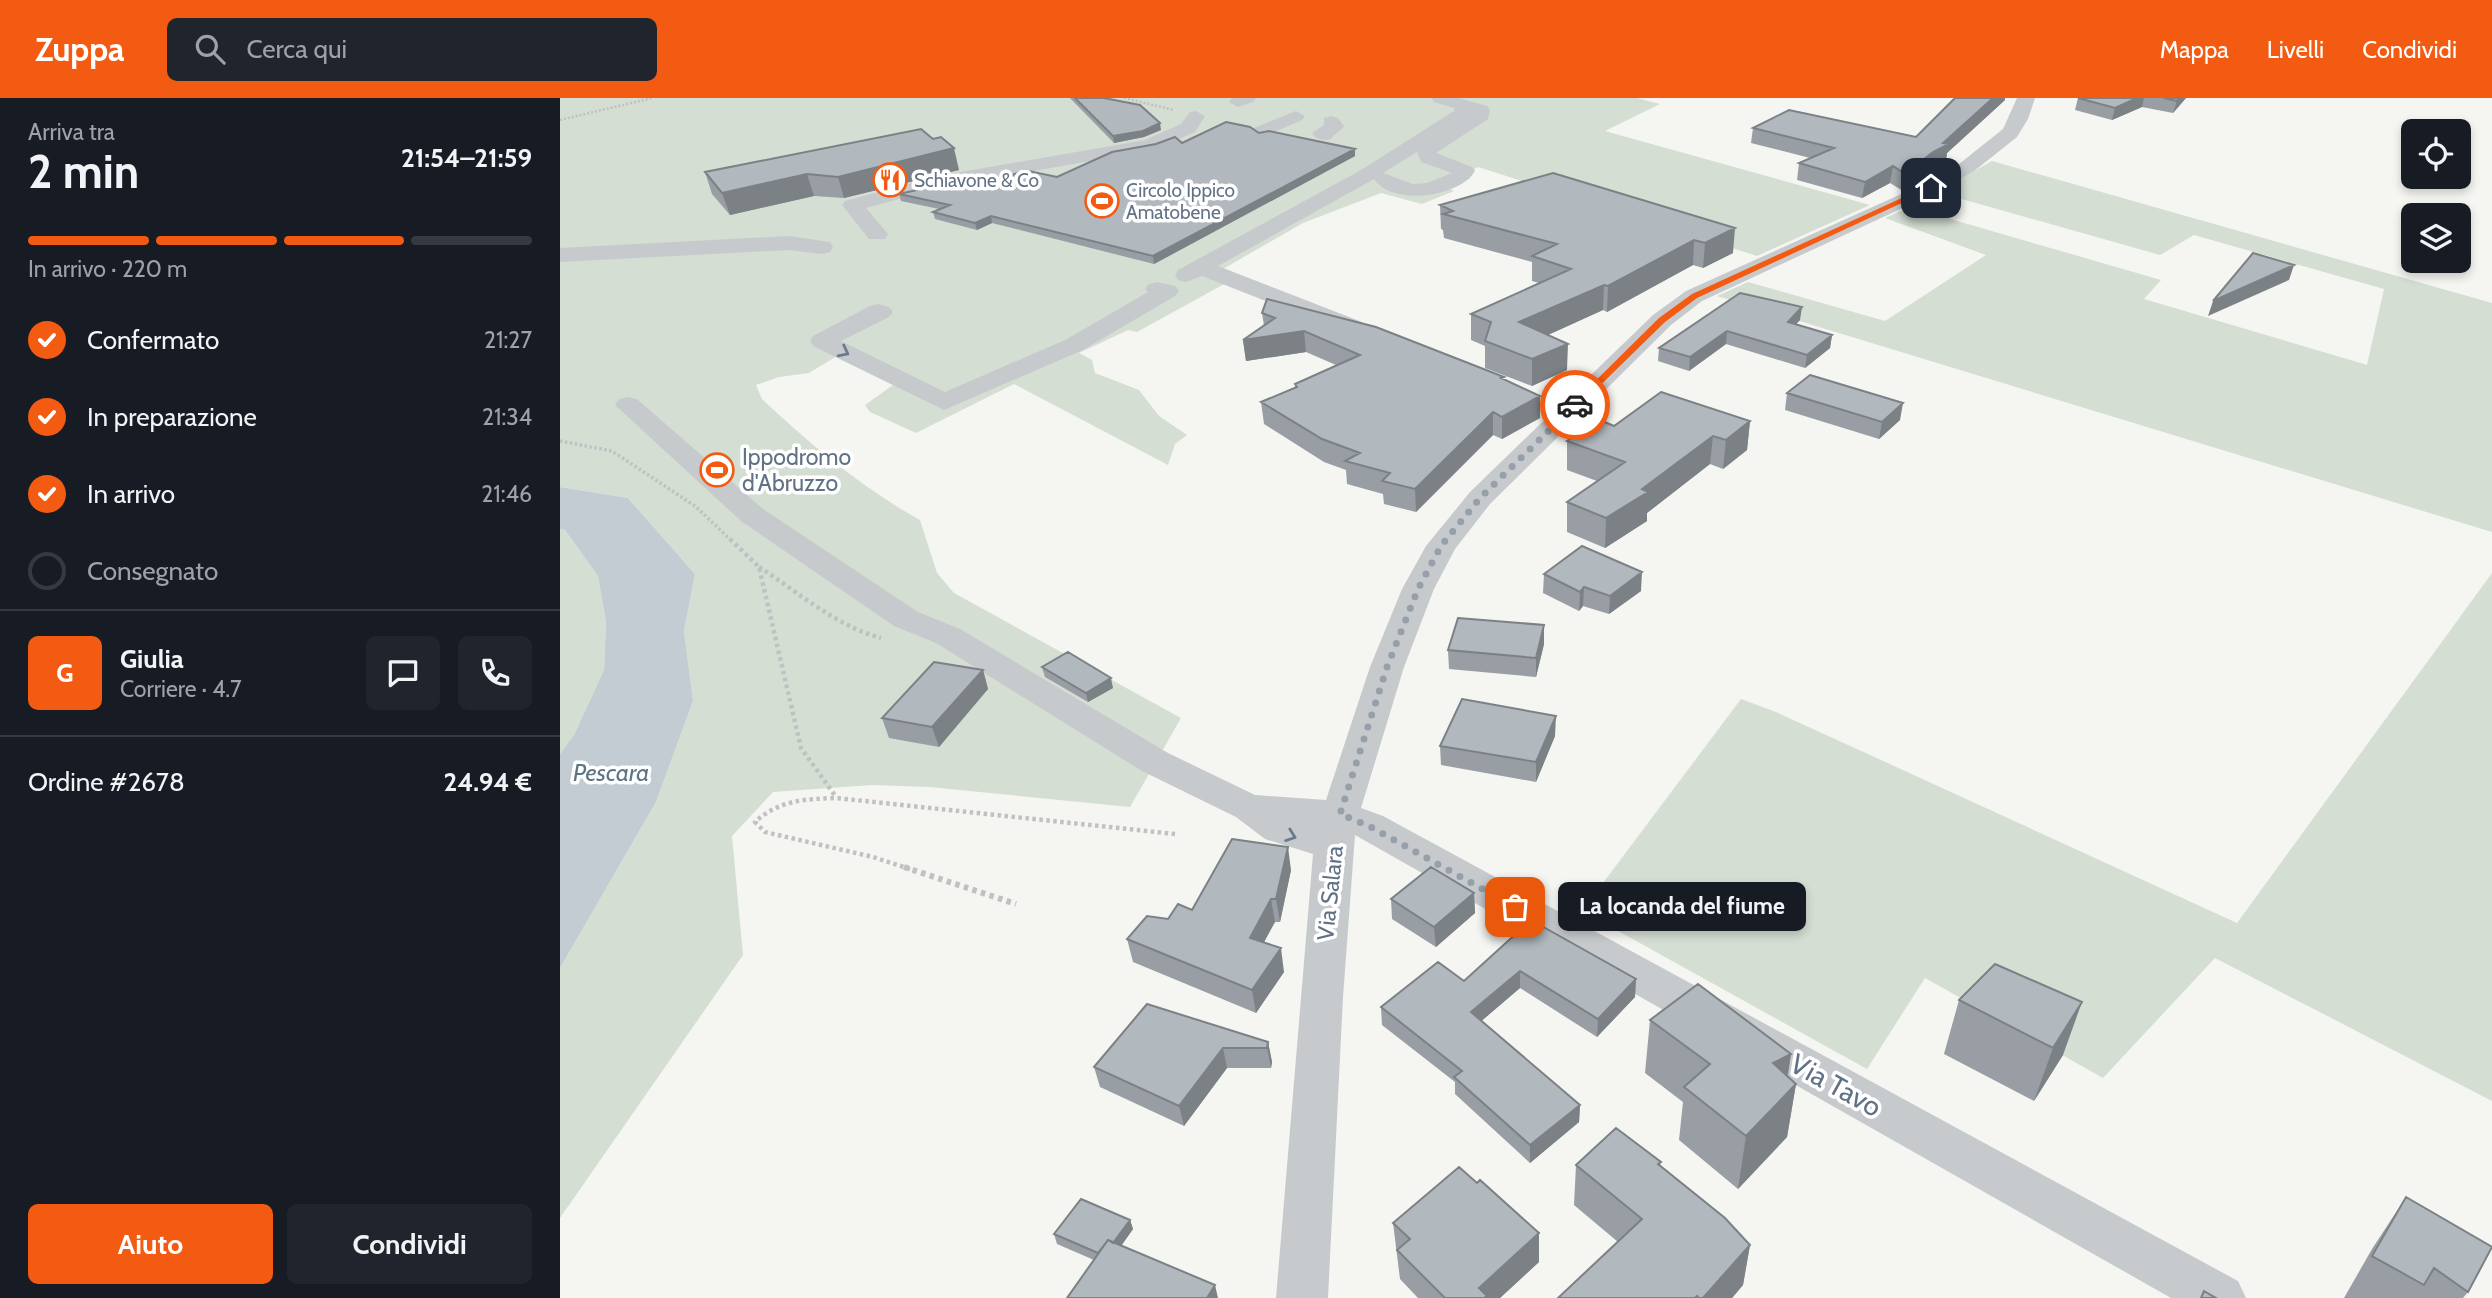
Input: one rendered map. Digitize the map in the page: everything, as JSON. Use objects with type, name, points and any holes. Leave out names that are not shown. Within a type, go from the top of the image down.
[{"type":"street","points":[[1376,176],[1390,184],[1422,193],[1462,176],[1465,171],[1427,158],[1426,150],[1482,115],[1481,110],[1440,98]]},
{"type":"street","name":"Via Salara","points":[[1302,1298],[1322,984],[1337,829],[1387,667],[1418,589],[1441,546],[1555,407],[1662,320],[1695,296],[1916,195],[1983,158],[2010,133],[2020,119],[2026,98]]},
{"type":"street","points":[[877,234],[852,205],[938,182],[1150,145],[1188,128],[1196,116]]},
{"type":"street","points":[[1261,132],[1296,116]]},
{"type":"street","points":[[878,311],[881,312],[822,341],[944,402],[1074,345],[1167,291],[1157,289],[1376,176],[1457,116]]},
{"type":"street","points":[[560,255],[789,243],[822,247]]},
{"type":"street","points":[[1200,267],[1378,337]]},
{"type":"street","points":[[628,405],[655,407],[792,520],[925,609],[948,636],[906,619],[752,515],[628,405]]},
{"type":"street","name":"Via Tavo","points":[[948,636],[1155,762],[1249,808],[1337,829],[1369,826],[2220,1298]]},
{"type":"path","points":[[560,120],[652,98]]},
{"type":"path","points":[[560,441],[612,451],[695,506],[759,567],[801,748],[836,798]]},
{"type":"path","points":[[1016,904],[873,857],[765,832],[755,822],[769,808],[799,799],[836,798],[1175,834]]},
{"type":"shaded area","name":"Ippodromo d'Abruzzo","points":[[560,98],[1637,98],[1660,104],[1605,131],[1870,205],[1757,256],[1478,167],[1463,176],[1471,178],[1448,188],[1454,191],[1422,204],[1381,193],[1303,223],[1209,277],[1226,283],[1137,332],[1128,330],[1079,353],[1092,360],[1095,373],[1139,390],[1159,416],[1187,435],[1175,444],[1168,465],[1014,384],[916,433],[870,412],[865,405],[893,385],[837,356],[809,373],[779,377],[756,385],[762,399],[818,449],[857,480],[920,520],[937,573],[954,593],[1181,718],[1130,807],[929,787],[872,785],[773,792],[732,836],[743,955],[560,1218],[560,968],[656,802],[693,701],[684,631],[695,574],[628,498],[560,487]]},
{"type":"shaded area","points":[[1992,161],[2492,303],[2492,532],[1717,296],[1748,282],[1885,321],[1986,255],[1885,218],[1909,207],[2161,280],[2144,299],[2367,365],[2384,289],[2194,235],[2160,255],[1937,192]]},
{"type":"shaded area","points":[[560,529],[565,530],[598,576],[606,622],[604,670],[574,735],[560,754]]},
{"type":"shaded area","points":[[2492,573],[2492,1101],[2215,958],[2103,1078],[1925,978],[1867,1069],[1582,911],[1741,699],[1776,712],[2237,923]]},
{"type":"water","name":"Pescara","points":[[560,487],[628,498],[695,574],[684,631],[693,701],[656,802],[560,968],[560,754],[574,735],[604,670],[606,622],[598,576],[565,530],[560,529]]},
{"type":"building","points":[[1075,98],[1104,98],[1140,105],[1160,123],[1143,131],[1113,136]]},
{"type":"building","points":[[1955,98],[1993,98],[1943,143],[1949,144],[1933,152],[1905,174],[1893,166],[1865,182],[1799,163],[1834,148],[1753,128],[1789,110],[1916,137]]},
{"type":"building","points":[[2078,98],[2137,98],[2115,108]]},
{"type":"building","name":"Circolo Ippico Amatobene","points":[[1226,122],[1250,127],[1259,133],[1269,131],[1355,149],[1153,256],[991,216],[975,223],[933,212],[950,205],[899,194],[975,177],[987,186],[1024,170],[1057,177],[1112,152],[1156,144],[1175,137],[1182,143]]},
{"type":"building","points":[[921,129],[933,139],[941,137],[954,148],[838,177],[807,174],[722,193],[705,172]]},
{"type":"building","points":[[1553,173],[1735,228],[1705,243],[1694,240],[1608,286],[1604,285],[1519,322],[1568,344],[1532,359],[1485,341],[1491,322],[1471,314],[1571,269],[1532,256],[1557,244],[1443,214],[1453,211],[1440,205]]},
{"type":"building","points":[[2253,253],[2294,265],[2213,301]]},
{"type":"building","points":[[1740,293],[1802,307],[1788,322],[1832,335],[1807,355],[1727,331],[1690,357],[1659,348]]},
{"type":"building","points":[[1267,299],[1376,327],[1504,377],[1501,378],[1540,396],[1502,417],[1493,412],[1415,489],[1382,481],[1390,473],[1345,461],[1360,453],[1322,439],[1261,402],[1360,355],[1304,331],[1243,340],[1275,318],[1262,313]]},
{"type":"building","points":[[1810,375],[1903,403],[1882,422],[1787,393]]},
{"type":"building","points":[[1661,392],[1750,421],[1726,440],[1713,436],[1642,489],[1648,492],[1606,518],[1567,502],[1625,462],[1567,441],[1600,420],[1614,426]]},
{"type":"building","points":[[1582,546],[1642,572],[1610,596],[1584,587],[1580,592],[1544,574]]},
{"type":"building","points":[[1458,618],[1544,625],[1536,658],[1448,650]]},
{"type":"building","points":[[1068,652],[1111,678],[1086,693],[1042,667]]},
{"type":"building","points":[[934,662],[983,670],[932,727],[882,718]]},
{"type":"building","points":[[1462,699],[1556,716],[1536,762],[1440,746]]},
{"type":"building","points":[[1232,839],[1288,847],[1276,899],[1271,899],[1250,938],[1281,948],[1252,990],[1127,939],[1147,916],[1168,919],[1178,904],[1192,910]]},
{"type":"building","points":[[1431,867],[1474,893],[1434,927],[1391,899]]},
{"type":"building","points":[[1531,920],[1636,979],[1598,1019],[1520,971],[1471,1012],[1580,1105],[1530,1145],[1454,1077],[1462,1071],[1381,1007],[1438,962],[1464,981]]},
{"type":"building","points":[[1995,964],[2082,1002],[2053,1048],[1959,1000]]},
{"type":"building","points":[[1698,984],[1791,1054],[1773,1063],[1796,1084],[1746,1136],[1684,1087],[1710,1064],[1650,1020]]},
{"type":"building","points":[[1147,1004],[1268,1042],[1267,1048],[1223,1048],[1179,1106],[1094,1067]]},
{"type":"building","points":[[1616,1128],[1661,1162],[1658,1164],[1725,1218],[1750,1245],[1703,1298],[1558,1298],[1642,1219],[1576,1165]]},
{"type":"building","points":[[1459,1167],[1477,1183],[1480,1180],[1539,1233],[1479,1288],[1487,1296],[1484,1298],[1445,1298],[1397,1250],[1410,1239],[1393,1223]]},
{"type":"building","points":[[2406,1197],[2492,1247],[2468,1292],[2434,1268],[2424,1285],[2372,1256]]},
{"type":"building","points":[[1081,1199],[1130,1220],[1113,1243],[1108,1240],[1098,1253],[1054,1234]]},
{"type":"building","points":[[1108,1240],[1215,1285],[1207,1298],[1067,1298]]},
{"type":"building","points":[[2204,1291],[2216,1298],[2201,1298]]},
{"type":"way so far","points":[[1515,907],[1369,826],[1340,814],[1387,667],[1418,589],[1441,546],[1480,498],[1575,405]]},
{"type":"place","name":"Schiavone & Co","points":[[890,180]]},
{"type":"place","name":"Circolo Ippico Amatobene","points":[[1102,201]]},
{"type":"place","name":"Ippodromo d'Abruzzo","points":[[717,470]]},
{"type":"place","name":"La locanda del fiume","points":[[1515,907]]},
{"type":"route","points":[[1575,405],[1623,355],[1662,320],[1695,296],[1931,188]]}]
